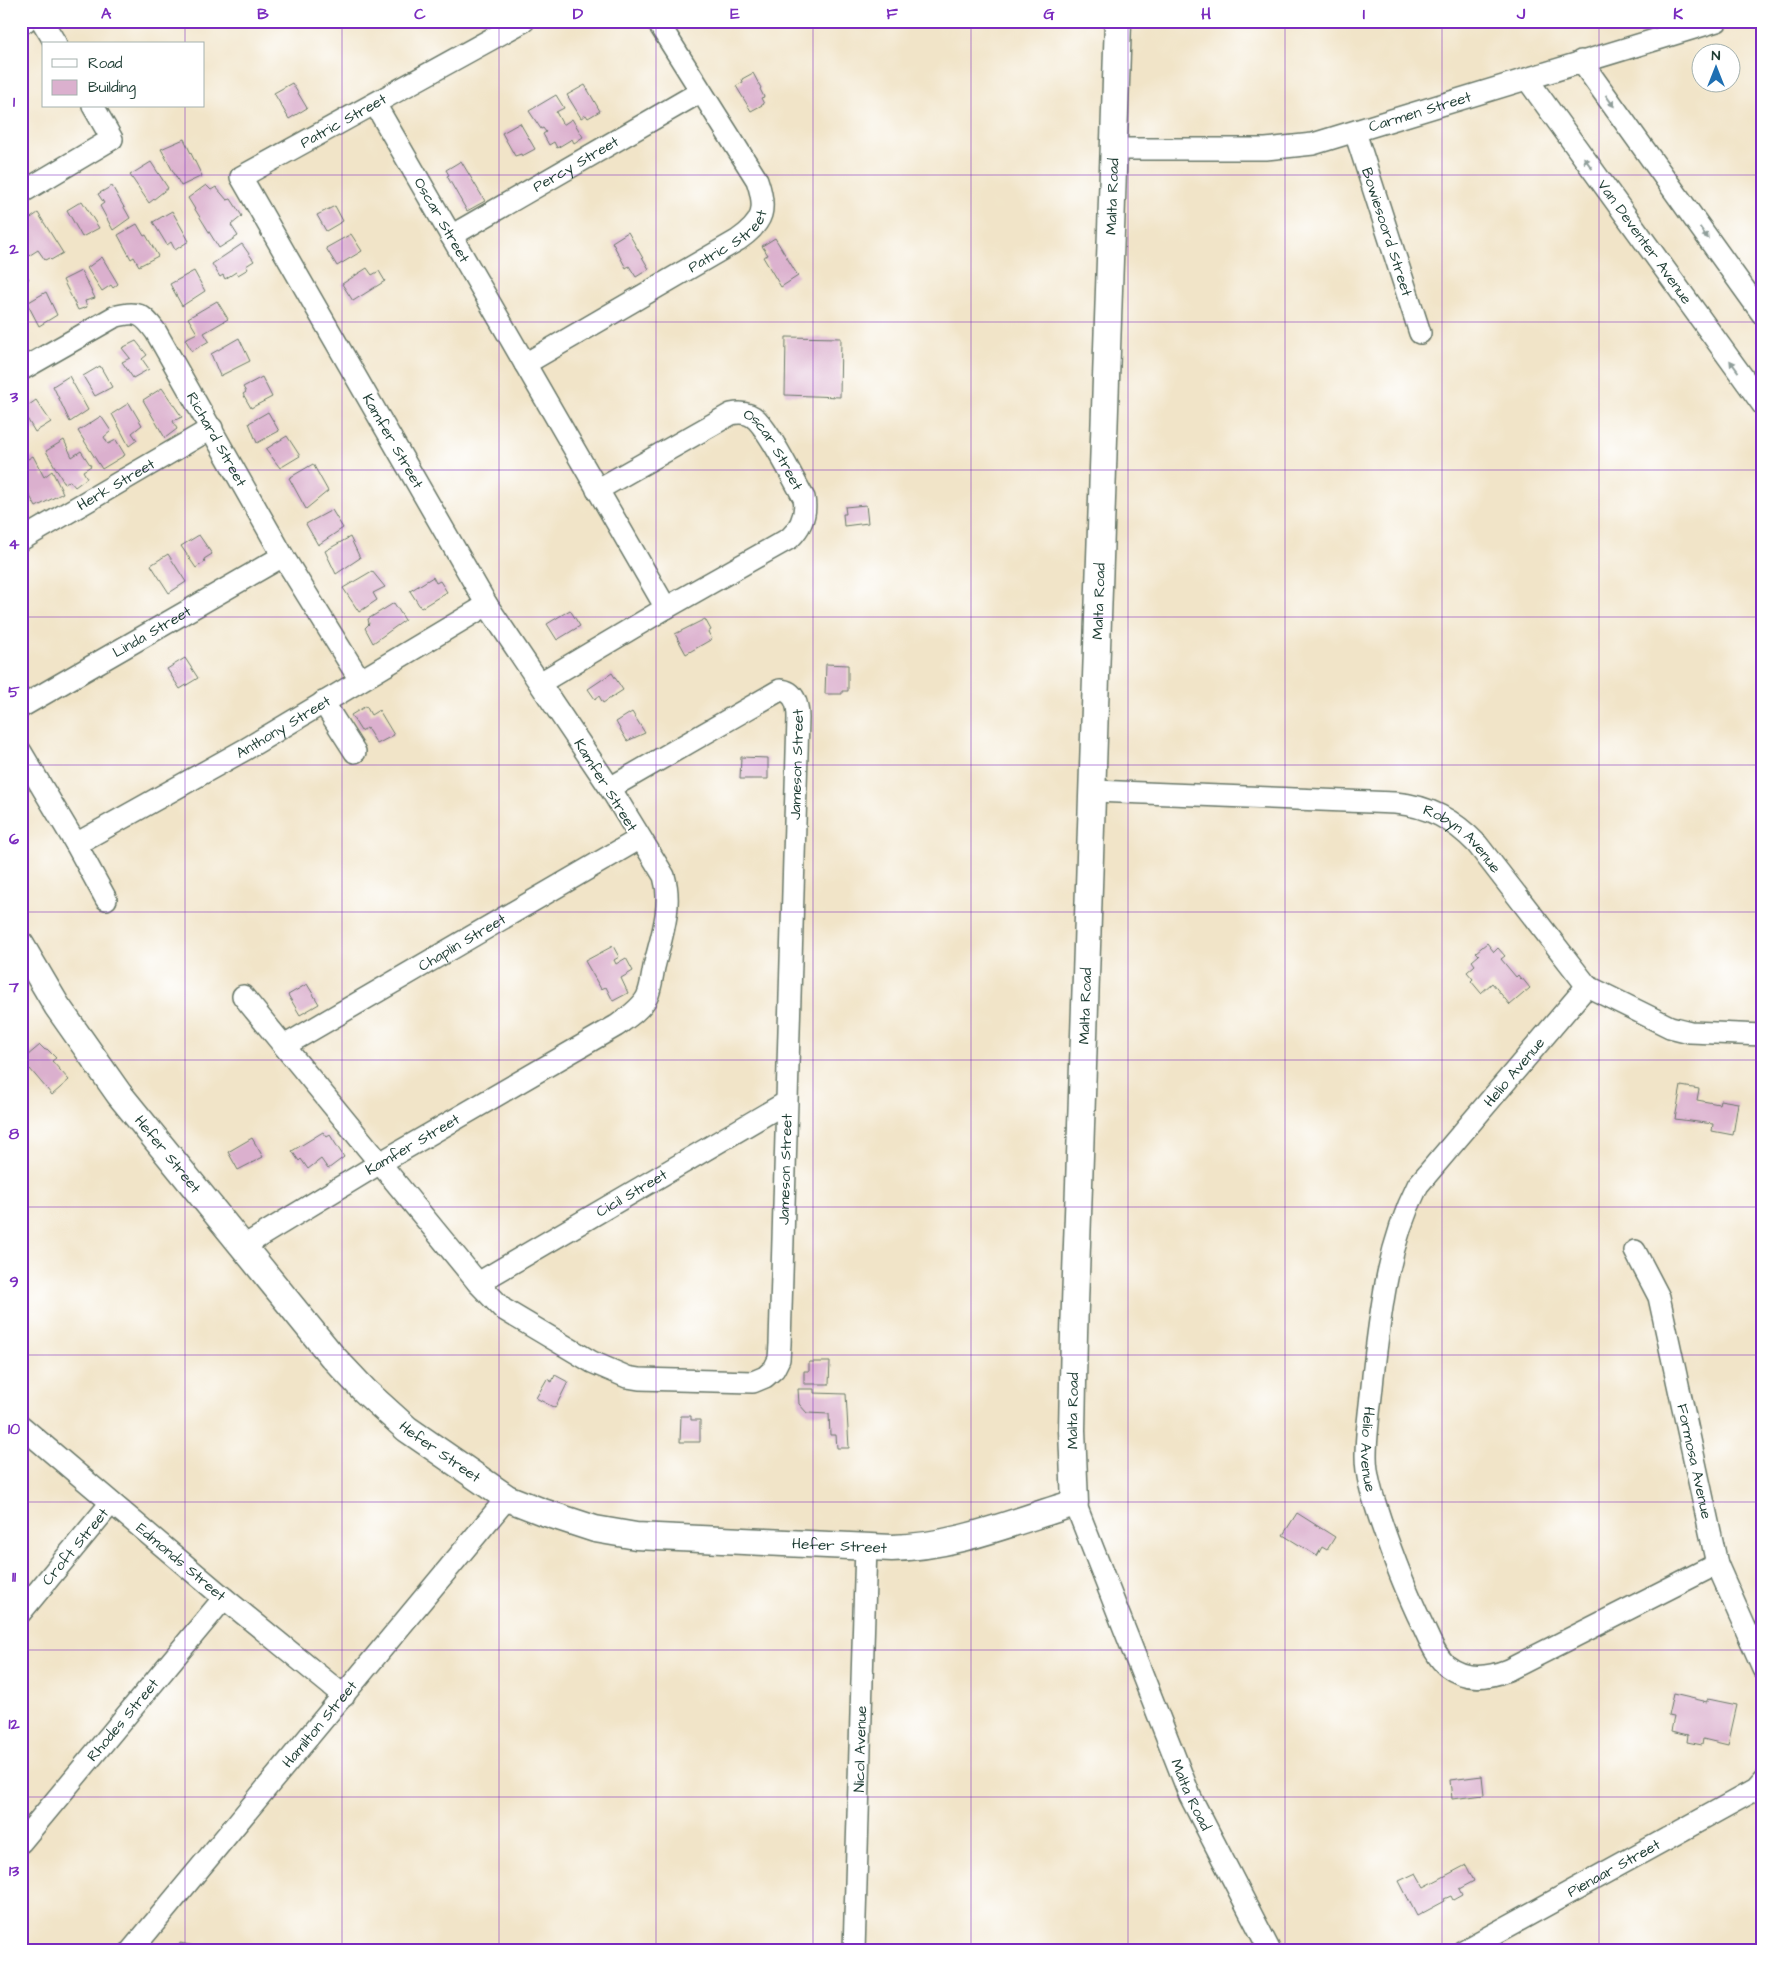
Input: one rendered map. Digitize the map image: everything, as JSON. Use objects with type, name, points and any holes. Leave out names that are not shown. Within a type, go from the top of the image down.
[{"type":"street","points":[[21,24],[26,21]]},
{"type":"street","points":[[42,21],[55,42]]},
{"type":"street","name":"Patric Street","points":[[241,177],[524,21]]},
{"type":"street","name":"Patric Street","points":[[525,364],[738,240],[751,231],[758,222],[762,212],[763,202],[757,180],[657,21]]},
{"type":"street","name":"Malta Road","points":[[1118,21],[1094,791],[1074,1334],[1072,1430],[1075,1503],[1190,1796],[1270,1951]]},
{"type":"street","name":"Carmen Street","points":[[1114,148],[1266,150],[1313,144],[1717,21]]},
{"type":"street","points":[[1582,61],[1763,315]]},
{"type":"street","name":"Van Deventer Avenue","points":[[1527,79],[1763,405]]},
{"type":"street","name":"Percy Street","points":[[451,236],[700,92]]},
{"type":"street","name":"Oscar Street","points":[[375,104],[666,608]]},
{"type":"street","points":[[21,193],[112,139],[94,108]]},
{"type":"street","name":"Bowiesoord Street","points":[[1355,132],[1420,333]]},
{"type":"street","name":"Kamfer Street","points":[[241,177],[487,605],[610,788],[639,839],[664,876],[667,892],[666,918],[648,996],[643,1003],[616,1026],[380,1163],[242,1247]]},
{"type":"street","name":"Richard Street","points":[[21,370],[109,319],[126,313],[137,314],[146,319],[156,332],[212,428],[283,556],[360,680]]},
{"type":"street","name":"Oscar Street","points":[[540,683],[666,608],[790,538],[801,524],[805,509],[804,498],[768,435],[756,420],[751,416],[741,413],[730,414],[598,490]]},
{"type":"street","name":"Herk Street","points":[[21,540],[212,428]]},
{"type":"street","name":"Linda Street","points":[[21,707],[283,556]]},
{"type":"street","name":"Anthony Street","points":[[76,844],[238,753],[487,605]]},
{"type":"street","name":"Jameson Street","points":[[380,1163],[478,1283],[503,1309],[592,1362],[617,1374],[639,1379],[734,1383],[753,1382],[765,1377],[774,1369],[779,1359],[785,1103],[798,718],[794,699],[790,692],[780,690],[610,788]]},
{"type":"street","points":[[323,702],[355,752]]},
{"type":"street","points":[[21,752],[76,844],[106,899]]},
{"type":"street","name":"Robyn Avenue","points":[[1094,791],[1395,803],[1429,809],[1463,830],[1477,844],[1587,986],[1670,1027],[1690,1032],[1763,1035]]},
{"type":"street","name":"Chaplin Street","points":[[284,1046],[639,839]]},
{"type":"street","name":"Hefer Street","points":[[21,946],[57,1006],[119,1094],[332,1356],[385,1410],[407,1429],[507,1498],[544,1512],[612,1533],[636,1536],[915,1547],[966,1537],[1075,1503]]},
{"type":"street","name":"Helio Avenue","points":[[1587,986],[1418,1185],[1406,1210],[1390,1257],[1378,1334],[1367,1437],[1367,1475],[1385,1534],[1406,1591],[1431,1643],[1448,1667],[1474,1677],[1492,1677],[1508,1670],[1717,1564]]},
{"type":"street","points":[[243,996],[380,1163]]},
{"type":"street","name":"Cicil Street","points":[[478,1283],[785,1103]]},
{"type":"street","name":"Formosa Avenue","points":[[1636,1252],[1659,1297],[1717,1564],[1763,1668]]},
{"type":"street","name":"Edmonds Street","points":[[21,1426],[224,1598],[344,1696]]},
{"type":"street","name":"Hamilton Street","points":[[132,1951],[507,1498]]},
{"type":"street","name":"Croft Street","points":[[21,1612],[111,1503]]},
{"type":"street","name":"Nicol Avenue","points":[[854,1951],[866,1546]]},
{"type":"street","name":"Rhodes Street","points":[[21,1842],[224,1598]]},
{"type":"street","name":"Pienaar Street","points":[[1463,1951],[1755,1790],[1763,1781]]},
{"type":"building","points":[[753,73],[761,88],[764,97],[761,98],[764,104],[751,111],[736,86],[743,82],[742,79]]},
{"type":"building","points":[[292,83],[307,108],[289,119],[274,93]]},
{"type":"building","points":[[585,85],[600,111],[588,118],[586,115],[581,118],[567,95]]},
{"type":"building","points":[[556,95],[564,108],[556,112],[563,125],[572,119],[583,137],[574,143],[572,139],[557,148],[554,142],[549,145],[543,134],[546,132],[543,128],[541,129],[529,111]]},
{"type":"building","points":[[520,123],[535,149],[522,156],[521,154],[515,156],[502,133]]},
{"type":"building","points":[[184,139],[202,176],[181,186],[161,149]]},
{"type":"building","points":[[461,161],[485,201],[467,211],[447,176],[449,175],[446,170]]},
{"type":"building","points":[[151,162],[168,188],[149,203],[130,175]]},
{"type":"building","points":[[206,185],[211,190],[216,187],[227,200],[231,199],[242,216],[231,225],[238,236],[219,248],[188,198]]},
{"type":"building","points":[[112,186],[130,218],[113,230],[100,206],[104,203],[98,194]]},
{"type":"building","points":[[82,201],[99,228],[82,237],[67,210]]},
{"type":"building","points":[[335,206],[343,221],[326,231],[317,215]]},
{"type":"building","points":[[172,211],[189,241],[175,250],[171,242],[167,245],[153,222]]},
{"type":"building","points":[[38,213],[63,253],[51,260],[49,258],[45,260],[38,250],[27,257],[21,248],[21,238],[24,237],[22,233],[26,230],[22,224]]},
{"type":"building","points":[[137,224],[158,256],[139,266],[134,257],[131,259],[118,235]]},
{"type":"building","points":[[628,232],[649,269],[636,277],[629,266],[626,268],[612,242]]},
{"type":"building","points":[[351,234],[362,251],[337,266],[326,248]]},
{"type":"building","points":[[775,238],[798,276],[781,287],[763,257],[768,255],[762,246]]},
{"type":"building","points":[[242,244],[254,261],[246,266],[248,269],[238,275],[236,272],[225,279],[223,275],[220,277],[212,264]]},
{"type":"building","points":[[102,257],[118,284],[113,288],[111,285],[102,291],[87,268]]},
{"type":"building","points":[[21,268],[29,279],[21,283]]},
{"type":"building","points":[[367,268],[372,275],[379,271],[385,281],[353,301],[342,284]]},
{"type":"building","points":[[81,271],[95,298],[85,301],[87,307],[78,310],[63,280]]},
{"type":"building","points":[[194,271],[205,291],[182,306],[170,284]]},
{"type":"building","points":[[46,292],[57,315],[39,326],[27,303]]},
{"type":"building","points":[[217,301],[228,319],[204,333],[209,341],[192,351],[185,339],[197,333],[188,318]]},
{"type":"building","points":[[786,337],[841,338],[840,397],[785,395]]},
{"type":"building","points":[[239,338],[250,361],[220,376],[211,354]]},
{"type":"building","points":[[136,341],[147,355],[142,359],[149,369],[133,378],[122,362],[130,358],[122,348]]},
{"type":"building","points":[[100,366],[112,387],[95,396],[83,376]]},
{"type":"building","points":[[69,376],[88,410],[70,422],[53,386]]},
{"type":"building","points":[[262,377],[272,397],[251,408],[243,394],[246,392],[243,387]]},
{"type":"building","points":[[162,388],[182,417],[173,421],[177,429],[165,438],[143,400]]},
{"type":"building","points":[[36,400],[51,422],[35,432],[22,410]]},
{"type":"building","points":[[129,403],[142,425],[132,433],[137,440],[129,446],[112,414]]},
{"type":"building","points":[[268,412],[279,431],[257,443],[249,423]]},
{"type":"building","points":[[101,416],[111,431],[104,437],[108,444],[116,440],[125,455],[102,469],[78,431]]},
{"type":"building","points":[[287,436],[300,456],[280,468],[266,449]]},
{"type":"building","points":[[64,440],[72,457],[81,451],[91,466],[83,471],[87,478],[75,487],[70,481],[64,483],[46,451]]},
{"type":"building","points":[[33,456],[44,477],[52,471],[63,493],[36,507],[21,480],[21,463]]},
{"type":"building","points":[[313,464],[328,491],[306,509],[289,478]]},
{"type":"building","points":[[866,505],[868,523],[844,526],[843,514],[846,514],[845,507]]},
{"type":"building","points":[[332,510],[343,528],[318,545],[306,524]]},
{"type":"building","points":[[199,535],[212,554],[204,559],[205,562],[196,568],[181,546]]},
{"type":"building","points":[[350,537],[360,558],[336,574],[325,551]]},
{"type":"building","points":[[168,554],[186,582],[169,593],[151,565]]},
{"type":"building","points":[[372,571],[385,587],[373,593],[377,600],[359,612],[343,588]]},
{"type":"building","points":[[433,577],[436,583],[440,581],[447,592],[421,608],[410,591]]},
{"type":"building","points":[[394,603],[405,620],[373,643],[365,628],[369,624],[368,619]]},
{"type":"building","points":[[570,610],[580,626],[557,640],[547,624]]},
{"type":"building","points":[[705,619],[711,630],[708,632],[712,639],[686,654],[675,634]]},
{"type":"building","points":[[185,658],[198,678],[180,689],[167,669]]},
{"type":"building","points":[[826,664],[848,665],[848,691],[842,691],[842,694],[825,694]]},
{"type":"building","points":[[612,673],[623,690],[603,703],[599,696],[595,699],[588,689]]},
{"type":"building","points":[[366,706],[371,715],[379,710],[394,735],[377,744],[367,728],[361,731],[351,715]]},
{"type":"building","points":[[632,712],[645,733],[627,741],[616,722]]},
{"type":"building","points":[[741,757],[768,758],[768,779],[740,779]]},
{"type":"building","points":[[1487,943],[1494,952],[1498,948],[1505,956],[1501,959],[1516,977],[1518,975],[1522,978],[1530,988],[1510,1005],[1492,983],[1481,993],[1471,981],[1473,979],[1467,972],[1475,965],[1472,961],[1479,955],[1476,952]]},
{"type":"building","points":[[613,946],[619,957],[614,960],[616,964],[626,958],[633,971],[621,978],[628,993],[613,1001],[606,987],[601,989],[585,961]]},
{"type":"building","points":[[307,984],[319,1004],[300,1015],[288,995]]},
{"type":"building","points":[[40,1045],[56,1058],[52,1061],[69,1080],[52,1095],[30,1069],[24,1075],[21,1072],[21,1061]]},
{"type":"building","points":[[1681,1086],[1699,1089],[1697,1100],[1719,1104],[1720,1100],[1738,1103],[1733,1135],[1712,1131],[1713,1124],[1675,1119]]},
{"type":"building","points":[[323,1132],[327,1137],[330,1135],[344,1157],[328,1169],[321,1159],[308,1169],[292,1151]]},
{"type":"building","points":[[252,1138],[263,1157],[238,1170],[228,1152]]},
{"type":"building","points":[[809,1362],[830,1362],[829,1384],[804,1384],[804,1371],[809,1371]]},
{"type":"building","points":[[555,1375],[568,1382],[555,1408],[536,1398],[547,1379],[552,1382]]},
{"type":"building","points":[[798,1389],[814,1389],[814,1393],[846,1394],[849,1448],[837,1448],[836,1435],[830,1435],[829,1414],[807,1413],[799,1404]]},
{"type":"building","points":[[681,1416],[691,1416],[691,1420],[700,1420],[700,1442],[680,1442]]},
{"type":"building","points":[[1297,1513],[1335,1537],[1327,1550],[1322,1547],[1317,1556],[1283,1535]]},
{"type":"building","points":[[1673,1694],[1708,1702],[1708,1699],[1737,1705],[1728,1745],[1703,1739],[1702,1745],[1687,1742],[1688,1735],[1671,1731],[1674,1717],[1668,1716]]},
{"type":"building","points":[[1482,1776],[1484,1795],[1452,1799],[1450,1780]]},
{"type":"building","points":[[1466,1865],[1474,1881],[1459,1889],[1462,1895],[1453,1900],[1451,1896],[1444,1899],[1445,1901],[1417,1916],[1399,1881],[1416,1873],[1424,1887]]},
{"type":"building","points":[[180,1943],[200,1947],[199,1951],[178,1951]]}]
